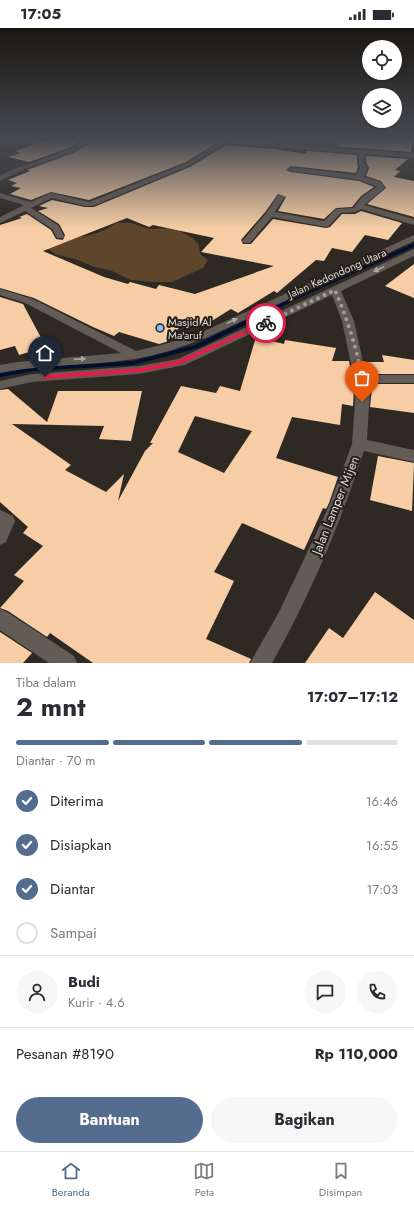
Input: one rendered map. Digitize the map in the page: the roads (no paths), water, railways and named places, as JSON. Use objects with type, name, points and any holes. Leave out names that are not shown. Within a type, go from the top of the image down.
[{"type":"street","points":[[0,179],[17,170]]},
{"type":"street","points":[[0,220],[51,195],[90,204],[175,170]]},
{"type":"street","points":[[270,214],[326,224],[339,211],[354,210],[365,199],[381,188],[378,184],[360,178],[296,170]]},
{"type":"street","points":[[360,178],[363,170]]},
{"type":"street","points":[[0,195],[29,206],[55,227],[60,236]]},
{"type":"street","points":[[247,241],[270,214],[281,197]]},
{"type":"street","points":[[359,206],[414,222]]},
{"type":"street","name":"Jalan Kedondong Utara","points":[[0,369],[44,362],[136,362],[176,353],[204,335],[262,316],[414,238]]},
{"type":"street","points":[[0,385],[32,378],[136,362],[176,353],[262,316],[335,290],[414,252]]},
{"type":"street","name":"Jalan Lamper Mijen","points":[[260,663],[286,619],[338,504],[359,444],[363,388],[362,378],[348,321],[335,290]]},
{"type":"street","points":[[0,292],[30,301],[136,362]]},
{"type":"street","points":[[362,378],[414,379]]},
{"type":"street","points":[[359,444],[414,456]]},
{"type":"street","points":[[0,517],[7,521],[0,537]]},
{"type":"street","points":[[0,619],[66,663]]},
{"type":"waterway","points":[[0,375],[34,369],[133,363],[197,347],[295,298],[414,245]]},
{"type":"place","name":"Masjid Al Ma'aruf","points":[[160,328]]}]
